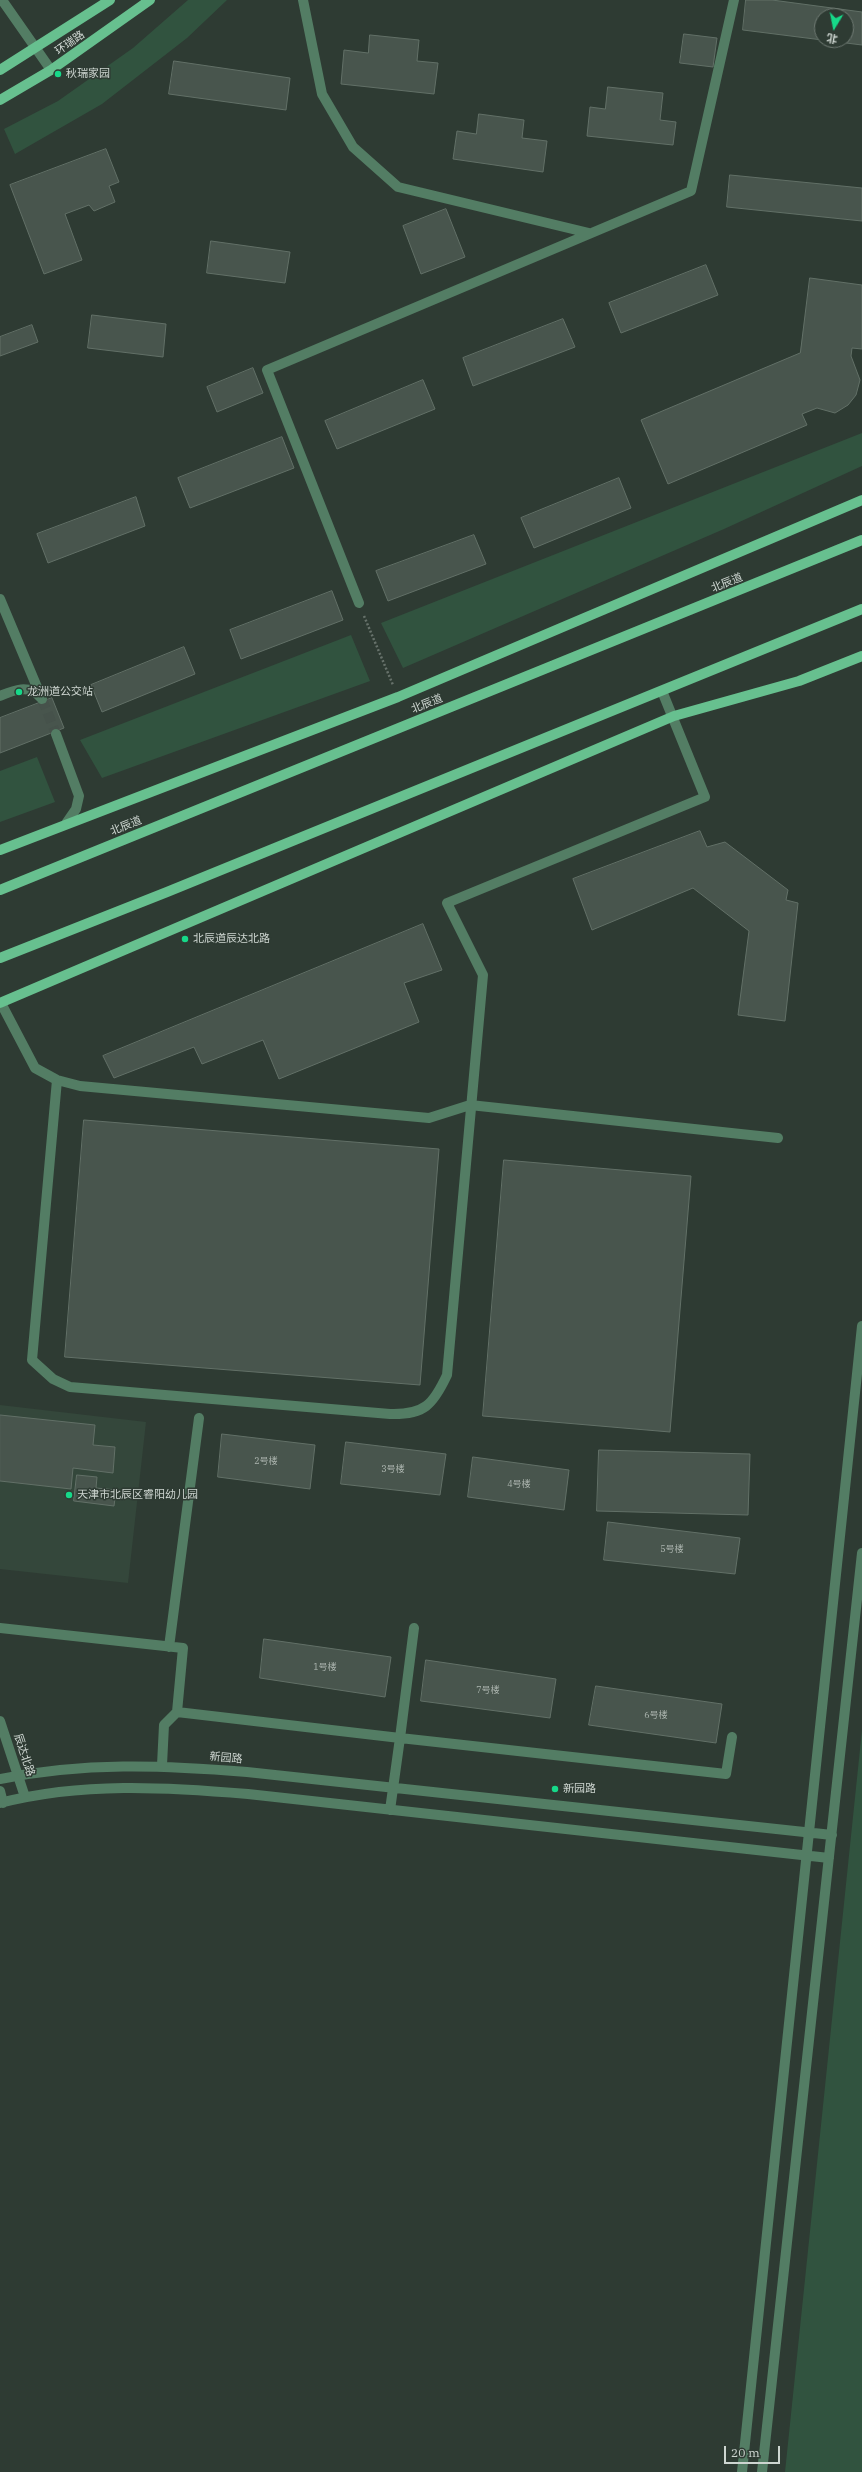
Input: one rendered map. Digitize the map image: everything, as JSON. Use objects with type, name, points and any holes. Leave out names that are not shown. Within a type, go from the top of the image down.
[{"type":"main road","name":"环瑞路","points":[[0,70],[36,49],[110,0]]},
{"type":"main road","name":"环瑞路","points":[[0,100],[51,70],[150,0]]},
{"type":"main road","points":[[0,850],[67,822],[398,697],[862,500]]},
{"type":"main road","name":"北辰道","points":[[0,890],[862,540]]},
{"type":"main road","points":[[0,958],[862,609]]},
{"type":"main road","points":[[1,1003],[674,716],[798,681],[862,656]]},
{"type":"street","points":[[2,0],[51,70]]},
{"type":"street","points":[[303,0],[322,94],[354,147],[398,187],[589,233]]},
{"type":"street","points":[[359,603],[267,370],[691,191],[734,0]]},
{"type":"street","points":[[0,599],[42,699],[35,692],[27,689],[14,690],[0,696]]},
{"type":"street","points":[[57,1080],[32,1360],[53,1379],[70,1386],[390,1414],[410,1414],[426,1407],[438,1393],[447,1375],[470,1105],[483,975],[447,903],[706,797],[674,716],[662,691]]},
{"type":"street","points":[[56,734],[79,796],[76,810],[67,822]]},
{"type":"street","points":[[1,1003],[35,1068],[57,1080],[80,1086],[429,1118],[470,1105],[778,1138]]},
{"type":"street","points":[[742,2472],[808,1855],[862,1326]]},
{"type":"street","points":[[169,1646],[199,1418]]},
{"type":"street","points":[[762,2472],[862,1553]]},
{"type":"street","points":[[0,1628],[183,1648],[177,1712],[164,1725],[162,1765]]},
{"type":"street","points":[[390,1810],[394,1789],[414,1628]]},
{"type":"street","points":[[177,1712],[726,1774],[732,1737]]},
{"type":"street","name":"辰达北路","points":[[0,1721],[19,1775],[24,1797]]},
{"type":"street","name":"新园路","points":[[0,1779],[19,1775],[91,1767],[162,1765],[247,1772],[832,1835]]},
{"type":"street","points":[[0,1791],[2,1803],[24,1797],[111,1788],[159,1787],[390,1810],[829,1858]]},
{"type":"path","points":[[359,603],[398,697]]},
{"type":"shaded area","name":"天津市北辰区睿阳幼儿园","points":[[0,1405],[146,1422],[128,1583],[0,1569]]},
{"type":"green space","points":[[188,0],[227,0],[187,38],[102,104],[15,154],[4,129],[58,101],[133,48]]},
{"type":"green space","points":[[862,433],[862,466],[724,529],[403,668],[381,623]]},
{"type":"green space","points":[[351,635],[370,681],[102,778],[80,740]]},
{"type":"green space","points":[[37,757],[55,802],[0,822],[0,771]]},
{"type":"green space","points":[[862,1730],[862,2472],[785,2472]]},
{"type":"building","points":[[746,0],[772,0],[832,8],[814,8],[814,39],[743,30]]},
{"type":"building","points":[[854,11],[862,12],[862,45],[854,44]]},
{"type":"building","points":[[684,34],[717,38],[713,67],[680,63]]},
{"type":"building","points":[[370,35],[419,40],[417,61],[438,63],[434,94],[341,84],[344,50],[368,53]]},
{"type":"building","points":[[174,61],[290,78],[286,110],[169,94]]},
{"type":"building","points":[[608,87],[663,93],[660,120],[676,122],[673,145],[587,136],[590,107],[605,109]]},
{"type":"building","points":[[479,114],[524,120],[522,138],[547,141],[543,172],[453,159],[457,131],[476,134]]},
{"type":"building","points":[[106,149],[119,182],[109,186],[115,202],[94,211],[89,205],[65,214],[82,260],[44,274],[10,185]]},
{"type":"building","points":[[730,175],[862,188],[862,221],[727,207]]},
{"type":"building","points":[[446,209],[465,257],[421,274],[403,226]]},
{"type":"building","points":[[211,241],[290,252],[285,283],[207,273]]},
{"type":"building","points":[[706,265],[718,295],[621,333],[609,303]]},
{"type":"building","points":[[810,278],[862,285],[862,349],[852,348],[851,356],[860,380],[856,395],[848,405],[835,413],[817,408],[802,414],[807,425],[668,484],[641,420],[800,353]]},
{"type":"building","points":[[92,315],[166,324],[163,357],[88,348]]},
{"type":"building","points":[[563,319],[575,347],[473,386],[463,358]]},
{"type":"building","points":[[32,325],[38,342],[0,356],[0,337]]},
{"type":"building","points":[[253,368],[263,393],[217,412],[207,387]]},
{"type":"building","points":[[423,380],[435,409],[337,449],[325,421]]},
{"type":"building","points":[[282,437],[294,468],[190,508],[178,478]]},
{"type":"building","points":[[619,478],[631,508],[534,548],[521,518]]},
{"type":"building","points":[[136,497],[145,526],[48,563],[37,534]]},
{"type":"building","points":[[474,535],[486,564],[388,601],[376,571]]},
{"type":"building","points":[[332,591],[343,620],[241,659],[230,630]]},
{"type":"building","points":[[184,647],[195,674],[102,712],[91,685]]},
{"type":"building","points":[[52,698],[64,728],[0,753],[0,718]]},
{"type":"building","points":[[700,831],[707,847],[725,842],[788,890],[786,900],[798,903],[785,1021],[738,1015],[749,931],[693,888],[592,930],[573,879]]},
{"type":"building","points":[[423,924],[442,970],[404,983],[419,1022],[279,1079],[263,1040],[202,1064],[194,1047],[114,1078],[103,1056]]},
{"type":"building","points":[[84,1120],[439,1149],[420,1385],[65,1357]]},
{"type":"building","points":[[504,1160],[691,1176],[670,1432],[483,1416]]},
{"type":"building","points":[[0,1415],[95,1425],[93,1445],[115,1447],[113,1473],[73,1468],[71,1489],[0,1481]]},
{"type":"building","points":[[222,1434],[315,1445],[310,1489],[218,1477]]},
{"type":"building","points":[[346,1442],[446,1454],[440,1495],[341,1484]]},
{"type":"building","points":[[599,1450],[750,1454],[748,1515],[597,1511]]},
{"type":"building","points":[[473,1457],[569,1470],[564,1510],[468,1497]]},
{"type":"building","points":[[77,1475],[97,1477],[96,1488],[116,1490],[114,1506],[74,1501]]},
{"type":"building","points":[[608,1522],[740,1538],[735,1574],[604,1560]]},
{"type":"building","points":[[264,1639],[391,1657],[385,1697],[260,1678]]},
{"type":"building","points":[[426,1660],[556,1679],[550,1718],[421,1701]]},
{"type":"building","points":[[596,1686],[722,1704],[716,1743],[589,1725]]},
{"type":"tunnel","points":[[42,699],[56,734]]},
{"type":"place","name":"秋瑞家园","points":[[58,74]]},
{"type":"place","name":"龙洲道公交站","points":[[19,692]]},
{"type":"place","name":"北辰道辰达北路","points":[[185,939]]},
{"type":"place","name":"天津市北辰区睿阳幼儿园","points":[[69,1495]]},
{"type":"place","name":"新园路","points":[[555,1789]]}]
